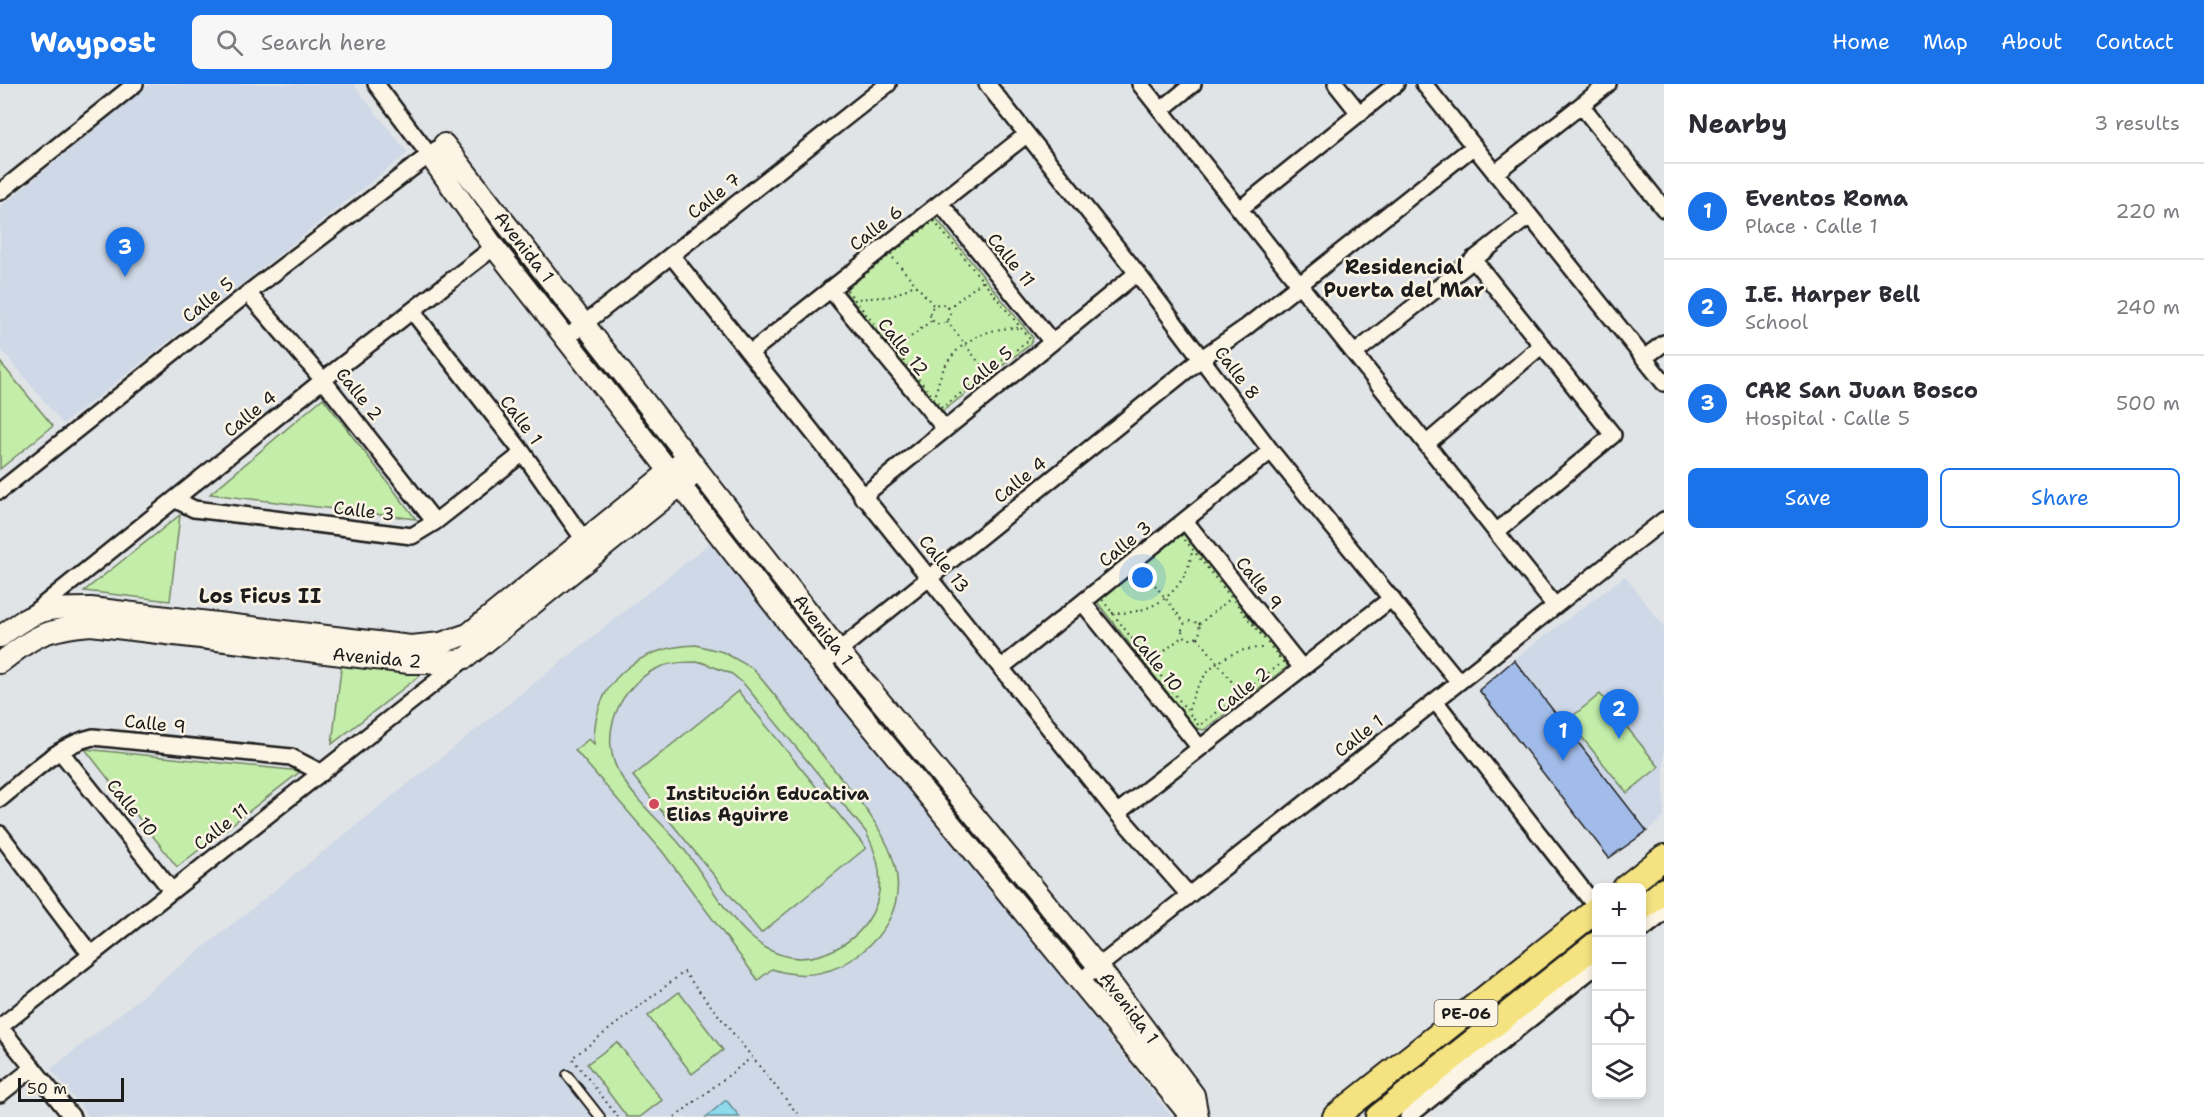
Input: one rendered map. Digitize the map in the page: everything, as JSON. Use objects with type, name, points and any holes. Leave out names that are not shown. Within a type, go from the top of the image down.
[{"type":"main road","points":[[1631,883],[1664,857]]},
{"type":"main road","points":[[1646,904],[1664,891]]},
{"type":"main road","name":"PE-06","points":[[1343,1116],[1592,911]]},
{"type":"main road","name":"PE-06","points":[[1378,1117],[1592,947]]},
{"type":"street","points":[[0,192],[135,84]]},
{"type":"street","points":[[376,84],[437,150]]},
{"type":"street","name":"Calle 7","points":[[565,339],[888,84]]},
{"type":"street","name":"Calle 8","points":[[987,84],[1137,273],[1271,451],[1459,682]]},
{"type":"street","points":[[1140,84],[1555,606]]},
{"type":"street","points":[[1161,110],[1193,84]]},
{"type":"street","points":[[1336,84],[1359,113]]},
{"type":"street","points":[[1240,209],[1396,84]]},
{"type":"street","points":[[1495,172],[1608,84]]},
{"type":"street","points":[[1428,85],[1528,216],[1664,383]]},
{"type":"street","points":[[1581,105],[1664,209]]},
{"type":"street","name":"Calle 6","points":[[750,352],[1026,135]]},
{"type":"street","name":"Calle 4","points":[[821,665],[1202,358],[1245,328],[1473,146]]},
{"type":"street","name":"Avenida 1","points":[[437,150],[494,247],[565,339],[821,665],[1078,982],[1191,1117]]},
{"type":"street","name":"Avenida 1","points":[[437,150],[585,325],[839,651],[1098,966],[1194,1095],[1198,1117]]},
{"type":"street","name":"Calle 5","points":[[0,491],[248,293],[437,150]]},
{"type":"street","name":"Calle 11","points":[[940,203],[1052,342]]},
{"type":"street","points":[[1355,353],[1528,216]]},
{"type":"street","name":"Calle 4","points":[[33,613],[323,380],[494,247]]},
{"type":"street","name":"Calle 13","points":[[671,255],[750,352],[862,497],[931,578],[1117,813],[1189,895]]},
{"type":"street","points":[[1473,259],[1613,435],[1496,532]]},
{"type":"street","name":"Calle 5","points":[[862,497],[1137,273]]},
{"type":"street","name":"Calle 12","points":[[830,289],[945,429]]},
{"type":"street","name":"Calle 2","points":[[248,293],[323,380],[435,522]]},
{"type":"street","name":"Calle 1","points":[[413,312],[523,453],[589,547]]},
{"type":"street","points":[[1644,358],[1664,343]]},
{"type":"street","points":[[1426,444],[1541,346]]},
{"type":"street","name":"Calle 3","points":[[1002,667],[1271,451]]},
{"type":"street","name":"Calle 3","points":[[176,500],[194,509],[412,536],[435,522],[523,453]]},
{"type":"street","name":"Avenida 2","points":[[0,663],[39,634],[59,628],[91,625],[409,663],[436,663],[466,658],[589,547],[693,464]]},
{"type":"street","name":"Calle 1","points":[[1078,982],[1664,520]]},
{"type":"street","name":"Calle 9","points":[[1185,521],[1302,668]]},
{"type":"street","name":"Avenida 2","points":[[2,630],[33,613],[58,608],[91,608],[411,646],[441,644],[468,634],[589,547]]},
{"type":"street","name":"Calle 2","points":[[1117,813],[1392,598]]},
{"type":"street","name":"Calle 10","points":[[1083,603],[1200,748]]},
{"type":"street","points":[[2,630],[21,646]]},
{"type":"street","name":"Calle 11","points":[[0,1027],[466,658]]},
{"type":"street","points":[[1435,701],[1592,903]]},
{"type":"street","name":"Calle 9","points":[[0,799],[60,750],[78,740],[93,737],[291,757],[322,773]]},
{"type":"street","name":"Calle 10","points":[[60,750],[172,891]]},
{"type":"street","points":[[0,834],[91,955]]},
{"type":"street","points":[[1646,926],[1664,913]]},
{"type":"street","points":[[1408,1117],[1592,969]]},
{"type":"street","points":[[0,1027],[72,1117]]},
{"type":"street","points":[[0,1094],[33,1068]]},
{"type":"lane","points":[[567,1075],[600,1117]]},
{"type":"path","points":[[934,220],[1030,339],[942,408],[846,289],[891,254],[934,220]]},
{"type":"path","points":[[891,254],[934,306]]},
{"type":"path","points":[[948,308],[983,280]]},
{"type":"path","points":[[855,299],[880,299],[905,291],[916,284]]},
{"type":"path","points":[[944,304],[948,308],[950,317],[947,321],[939,324],[933,320],[930,313],[934,306],[944,304]]},
{"type":"path","points":[[895,350],[933,320]]},
{"type":"path","points":[[947,321],[987,373]]},
{"type":"path","points":[[935,399],[941,374],[947,363],[964,344],[985,332],[1021,328]]},
{"type":"path","points":[[1181,535],[1283,662],[1199,726],[1101,598],[1141,567],[1181,535]]},
{"type":"path","points":[[1112,613],[1141,611],[1166,598],[1187,572],[1192,550]]},
{"type":"path","points":[[1141,567],[1185,623]]},
{"type":"path","points":[[1198,624],[1232,598]]},
{"type":"path","points":[[1185,623],[1194,621],[1198,624],[1201,630],[1198,637]]},
{"type":"path","points":[[1185,623],[1182,630],[1184,636],[1188,639],[1198,637]]},
{"type":"path","points":[[1150,662],[1184,636]]},
{"type":"path","points":[[1198,637],[1241,694]]},
{"type":"path","points":[[1189,712],[1201,680],[1217,663],[1243,650],[1271,648]]},
{"type":"path","points":[[618,1117],[572,1058],[684,972],[800,1117]]},
{"type":"path","points":[[675,1117],[752,1057]]},
{"type":"shaded area","points":[[150,84],[353,84],[408,153],[63,424],[0,348],[0,207]]},
{"type":"shaded area","name":"Institución Educativa Elias Aguirre","points":[[715,539],[1172,1117],[89,1117],[51,1069]]},
{"type":"shaded area","points":[[1625,576],[1664,627],[1664,817],[1647,831],[1513,660]]},
{"type":"green space","points":[[931,217],[936,218],[1033,338],[1031,344],[944,410],[940,410],[843,289]]},
{"type":"green space","points":[[0,362],[53,426],[0,469]]},
{"type":"green space","points":[[323,398],[416,519],[210,494]]},
{"type":"green space","points":[[180,515],[170,601],[84,591]]},
{"type":"green space","points":[[1180,530],[1186,531],[1287,660],[1287,667],[1204,730],[1195,728],[1097,602],[1099,597]]},
{"type":"green space","points":[[696,645],[723,652],[752,668],[879,829],[891,854],[897,878],[896,903],[885,927],[862,952],[841,965],[831,970],[808,974],[772,969],[758,980],[662,851],[575,750],[589,739],[594,744],[601,703],[610,686],[622,672],[638,661],[675,647]],"holes":[[[696,662],[732,674],[744,684],[866,832],[875,854],[880,877],[873,911],[867,922],[852,938],[834,950],[820,955],[796,958],[775,953],[756,941],[739,925],[676,839],[627,786],[614,761],[611,745],[616,713],[633,686],[646,675],[665,665]]]},
{"type":"green space","points":[[342,661],[423,673],[332,744]]},
{"type":"green space","points":[[738,691],[866,848],[761,933],[633,776]]},
{"type":"green space","points":[[1600,694],[1659,767],[1627,793],[1568,720]]},
{"type":"green space","points":[[85,749],[301,771],[177,867]]},
{"type":"green space","points":[[679,992],[723,1050],[692,1074],[648,1016]]},
{"type":"green space","points":[[617,1042],[662,1100],[640,1117],[627,1117],[587,1064]]},
{"type":"water","points":[[726,1100],[740,1117],[706,1117]]},
{"type":"building","points":[[1514,660],[1647,831],[1609,858],[1479,690]]},
{"type":"place","name":"CAR San Juan Bosco","points":[[125,277]]},
{"type":"place","name":"I.E. Harper Bell","points":[[1619,739]]},
{"type":"place","name":"Eventos Roma","points":[[1563,761]]},
{"type":"place","name":"Institución Educativa Elias Aguirre","points":[[654,804]]},
{"type":"district","name":"Residencial Puerta del Mar","points":[[1404,278]]},
{"type":"district","name":"Los Ficus II","points":[[260,596]]}]
